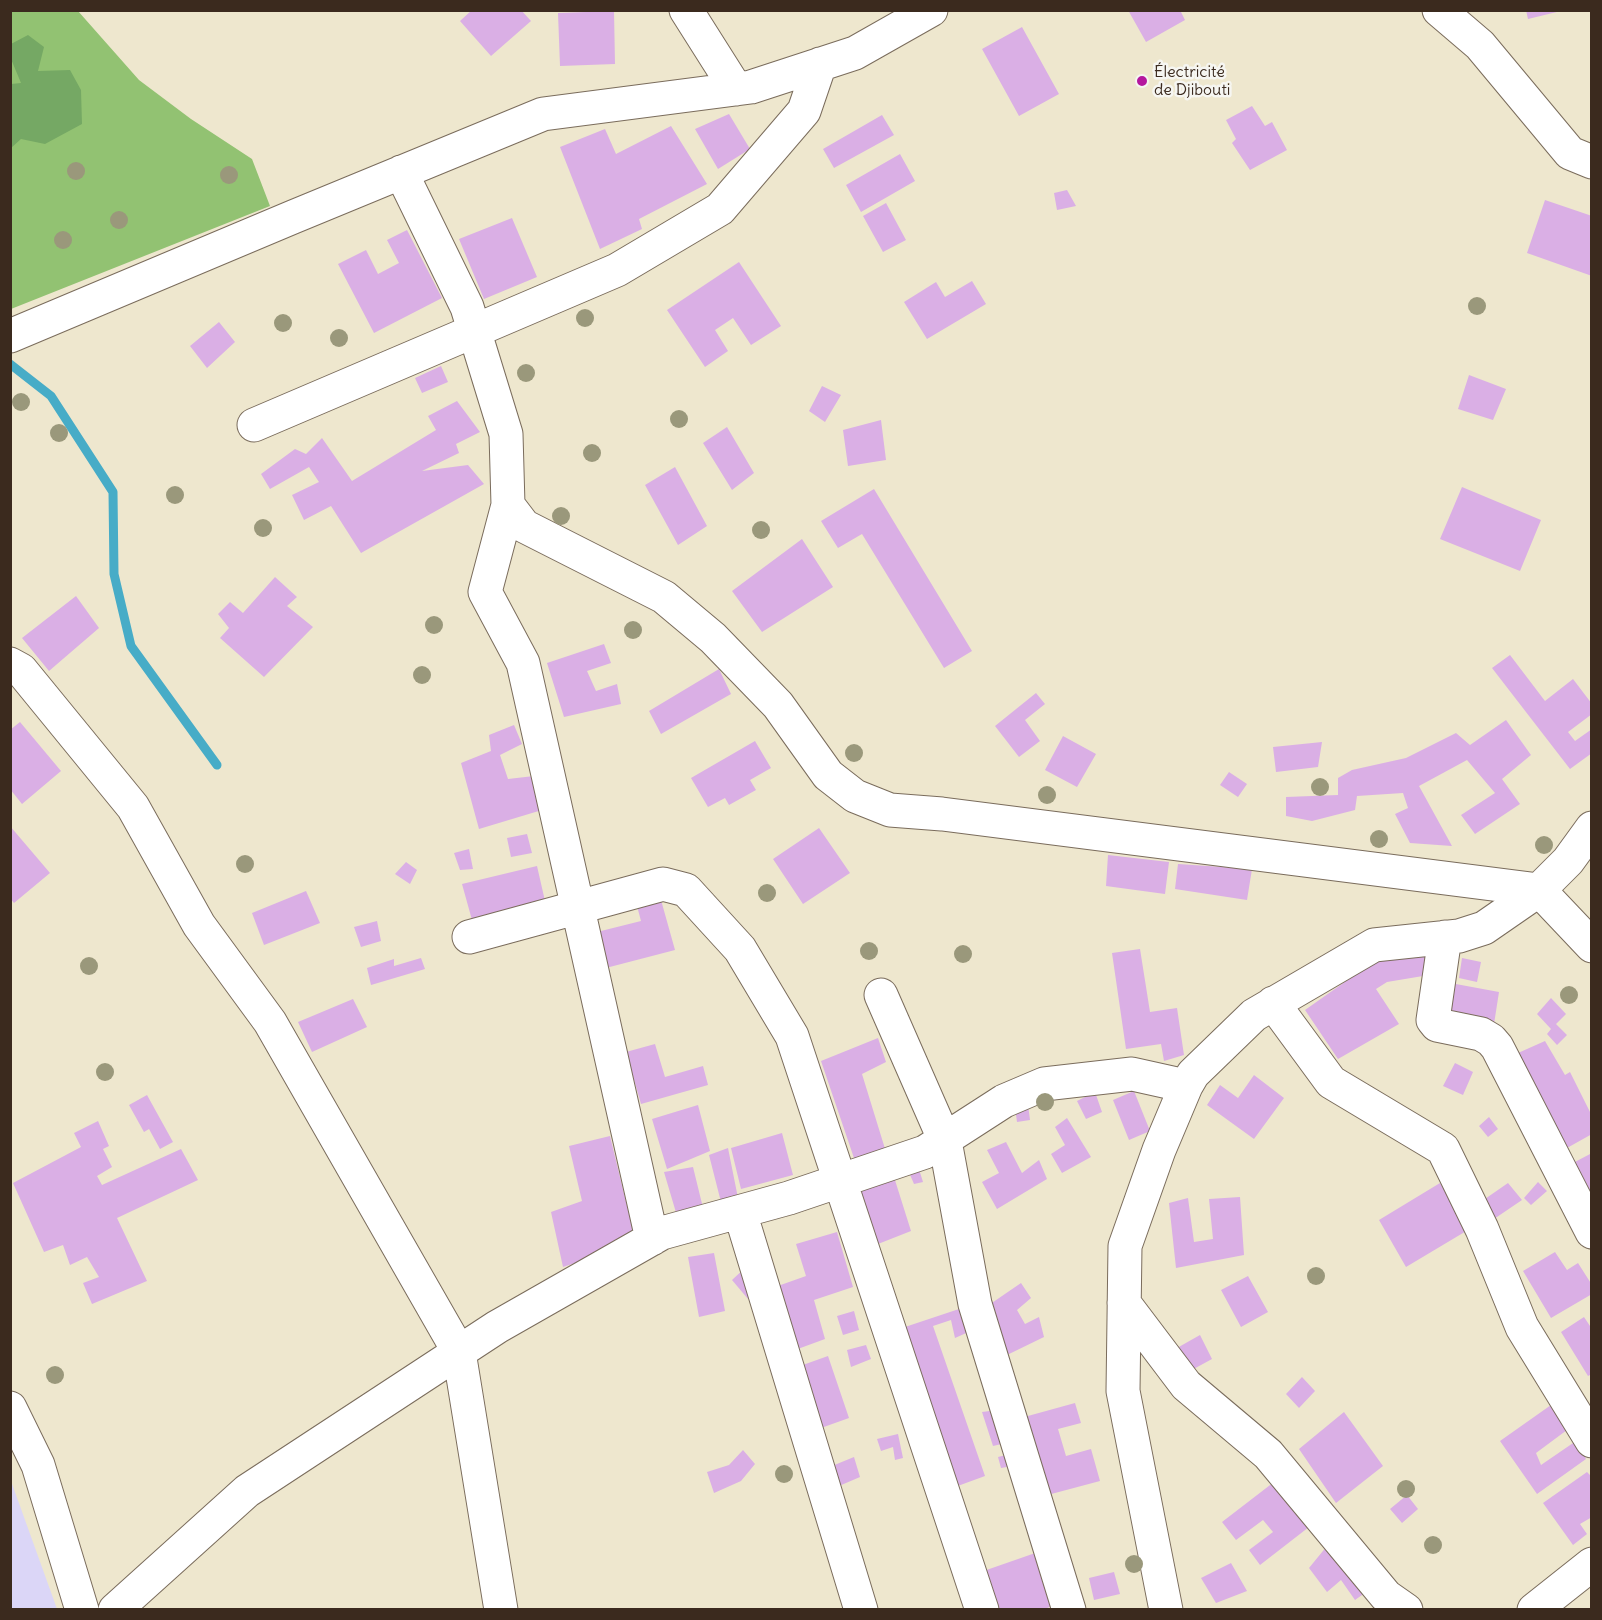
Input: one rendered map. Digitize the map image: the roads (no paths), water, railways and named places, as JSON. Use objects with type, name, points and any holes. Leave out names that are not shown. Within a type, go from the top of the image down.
[{"type":"street","points":[[686,10],[736,89]]},
{"type":"street","points":[[10,336],[543,114],[751,87],[855,53],[930,10]]},
{"type":"street","points":[[1439,10],[1480,45],[1570,153],[1592,162]]},
{"type":"street","points":[[1461,10],[1480,45]]},
{"type":"street","points":[[254,425],[617,270],[720,209],[804,111],[820,64]]},
{"type":"street","points":[[401,172],[467,307],[506,434],[508,505],[485,592],[523,663],[652,1239]]},
{"type":"street","points":[[508,505],[524,526],[664,597],[713,638],[778,705],[828,775],[855,796],[890,810],[942,813],[1539,890],[1592,946]]},
{"type":"street","points":[[14,663],[133,807],[199,925],[270,1022],[459,1352],[501,1610]]},
{"type":"street","points":[[1166,1610],[1124,1391],[1125,1246],[1159,1150],[1186,1086],[1193,1074],[1254,1015],[1374,945],[1459,936],[1484,928],[1539,890],[1568,861],[1592,828]]},
{"type":"street","points":[[469,937],[663,884],[686,890],[740,949],[792,1036],[982,1610]]},
{"type":"street","points":[[1445,937],[1433,1020],[1437,1025],[1481,1034],[1497,1047],[1592,1232]]},
{"type":"street","points":[[881,995],[945,1141],[975,1304],[1069,1610]]},
{"type":"street","points":[[1273,1003],[1331,1082],[1443,1149],[1482,1229],[1522,1327],[1592,1441]]},
{"type":"street","points":[[115,1610],[247,1491],[497,1327],[662,1233],[789,1198],[926,1152],[1004,1101],[1044,1084],[1132,1074],[1186,1086]]},
{"type":"street","points":[[740,1212],[861,1610]]},
{"type":"street","points":[[1124,1303],[1186,1385],[1268,1454],[1386,1596],[1406,1610]]},
{"type":"street","points":[[10,1408],[38,1465],[82,1610]]},
{"type":"street","points":[[1534,1610],[1592,1564]]},
{"type":"waterway","points":[[10,364],[51,396],[113,492],[114,574],[131,646],[217,765]]},
{"type":"place","name":"Électricité de Djibouti","points":[[1142,81]]}]
